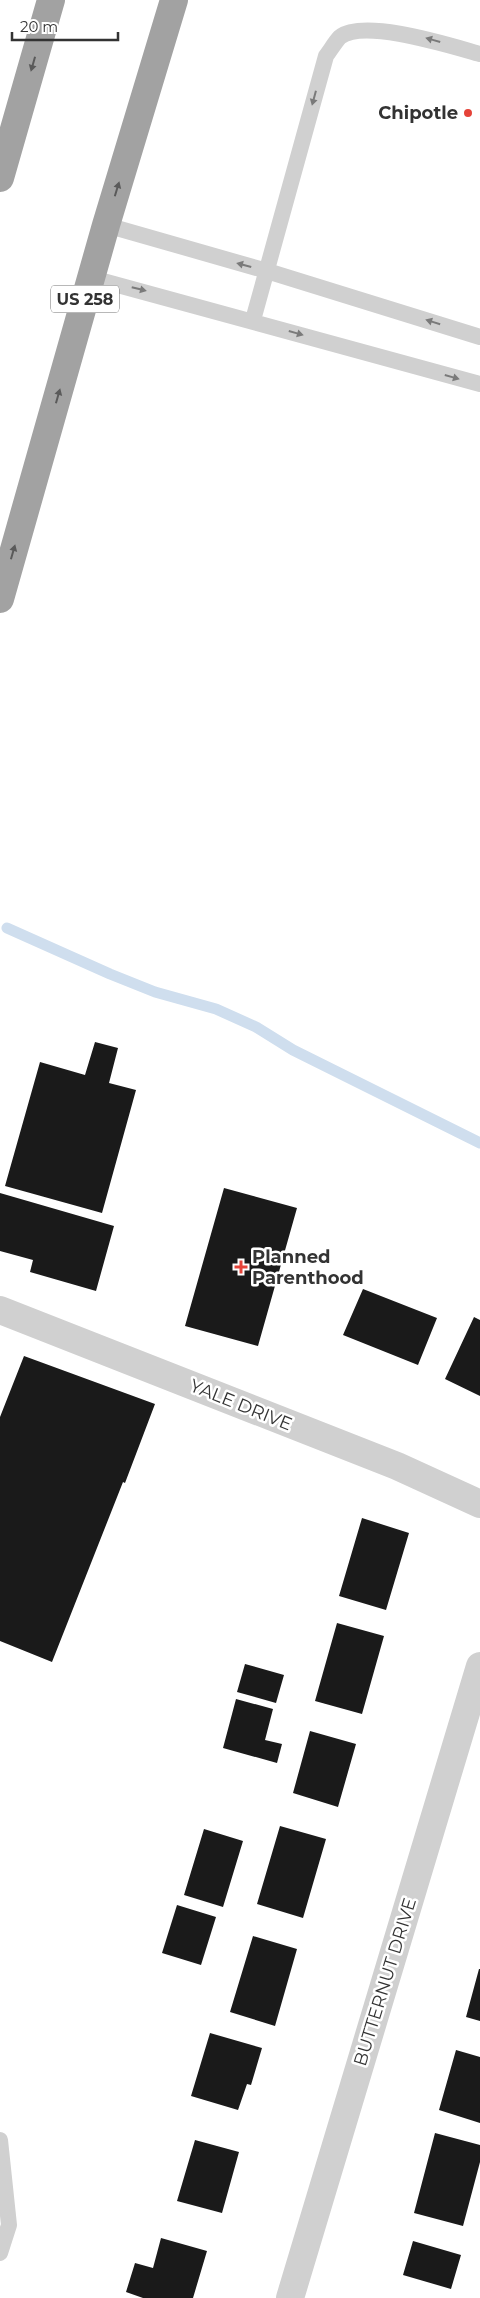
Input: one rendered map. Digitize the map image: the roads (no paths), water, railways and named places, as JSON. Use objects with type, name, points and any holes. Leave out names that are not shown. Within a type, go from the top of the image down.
[{"type":"highway","points":[[0,178],[51,0]]},
{"type":"highway","name":"US 258","points":[[0,599],[106,225],[174,0]]},
{"type":"street","name":"YALE DRIVE","points":[[0,1310],[397,1466],[480,1504]]},
{"type":"street","name":"BUTTERNUT DRIVE","points":[[290,2298],[480,1666]]},
{"type":"lane","points":[[253,320],[326,56],[340,37],[362,30],[420,37],[480,54]]},
{"type":"lane","points":[[106,225],[267,271],[480,337]]},
{"type":"lane","points":[[92,278],[253,320],[480,384]]},
{"type":"lane","points":[[0,2140],[9,2225],[0,2253]]},
{"type":"waterway","points":[[7,928],[155,992],[216,1009],[256,1027],[293,1050],[480,1143]]},
{"type":"place","name":"Chipotle","points":[[468,113]]},
{"type":"place","name":"Planned Parenthood","points":[[241,1267]]}]
